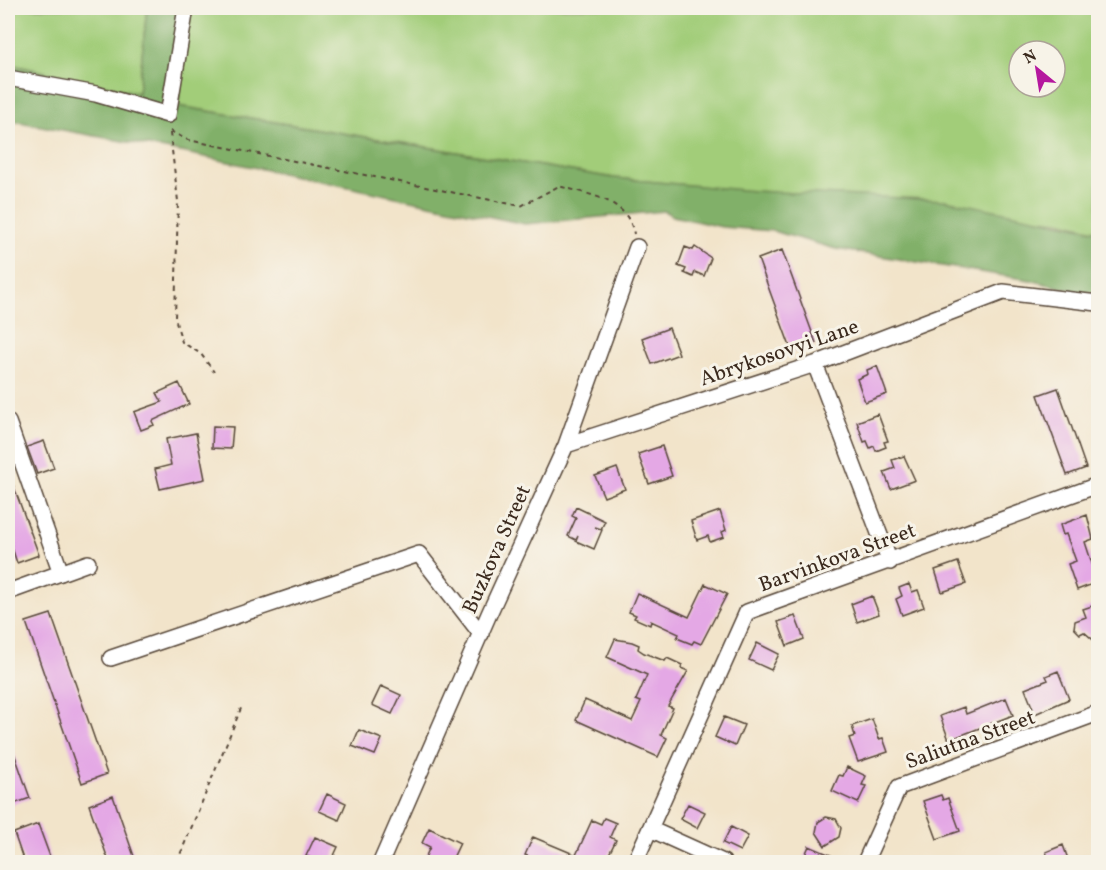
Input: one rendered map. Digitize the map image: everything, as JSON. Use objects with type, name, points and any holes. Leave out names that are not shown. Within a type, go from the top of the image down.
[{"type":"street","points":[[8,78],[96,94],[168,115],[186,8]]},
{"type":"street","name":"Buzkova Street","points":[[381,862],[566,445],[637,247]]},
{"type":"street","name":"Abrykosovyi Lane","points":[[566,445],[815,364],[1003,292],[1098,303]]},
{"type":"street","points":[[815,364],[890,562]]},
{"type":"street","points":[[8,422],[61,573]]},
{"type":"street","name":"Barvinkova Street","points":[[634,862],[747,612],[1098,485]]},
{"type":"street","points":[[111,658],[419,554],[481,634]]},
{"type":"street","points":[[8,592],[88,563]]},
{"type":"street","name":"Saliutna Street","points":[[865,862],[899,787],[1098,713]]},
{"type":"street","points":[[650,829],[723,862]]},
{"type":"path","points":[[168,115],[178,201],[174,319],[182,342],[201,354],[214,372]]},
{"type":"path","points":[[170,131],[188,140],[521,206],[559,186],[602,198],[616,206],[631,219],[637,247]]},
{"type":"path","points":[[177,862],[242,706]]},
{"type":"green space","points":[[8,8],[147,8],[138,93],[8,64]]},
{"type":"green space","points":[[147,8],[188,8],[178,106],[614,178],[754,191],[945,200],[1098,231],[1098,294],[1078,292],[1030,280],[836,249],[773,231],[722,227],[673,216],[664,211],[525,224],[176,151],[8,120],[8,64],[138,93]]},
{"type":"green space","points":[[188,8],[1098,8],[1098,231],[1059,221],[614,178],[178,106]]},
{"type":"building","points":[[685,247],[693,250],[695,247],[711,258],[704,276],[695,272],[693,277],[684,273],[686,269],[678,266]]},
{"type":"building","points":[[782,250],[816,343],[792,352],[758,259]]},
{"type":"building","points":[[669,328],[679,354],[652,364],[642,338]]},
{"type":"building","points":[[877,366],[887,394],[865,402],[857,379],[868,374],[867,370]]},
{"type":"building","points":[[179,383],[189,404],[152,421],[154,425],[141,430],[134,412],[162,402],[157,393]]},
{"type":"building","points":[[1058,388],[1086,468],[1067,475],[1038,395]]},
{"type":"building","points":[[878,414],[888,441],[884,442],[886,447],[876,451],[874,446],[870,448],[867,441],[864,442],[857,422]]},
{"type":"building","points":[[213,426],[233,427],[231,449],[212,448]]},
{"type":"building","points":[[196,433],[205,479],[160,489],[155,469],[171,465],[166,439]]},
{"type":"building","points":[[44,441],[54,468],[37,474],[27,447]]},
{"type":"building","points":[[662,446],[672,476],[649,484],[638,454]]},
{"type":"building","points":[[904,456],[915,480],[891,489],[884,472],[895,468],[892,460]]},
{"type":"building","points":[[617,468],[625,489],[604,497],[595,476]]},
{"type":"building","points":[[8,471],[39,555],[17,563],[8,535]]},
{"type":"building","points":[[576,507],[605,521],[601,529],[595,527],[602,530],[594,549],[576,541],[578,536],[576,540],[568,536],[576,518],[572,516]]},
{"type":"building","points":[[720,511],[726,530],[722,532],[724,537],[710,542],[708,536],[697,540],[691,521]]},
{"type":"building","points":[[1087,515],[1093,539],[1085,542],[1098,582],[1077,590],[1068,564],[1076,561],[1066,534],[1063,535],[1060,525]]},
{"type":"building","points":[[958,562],[966,584],[942,592],[935,570]]},
{"type":"building","points":[[705,584],[727,594],[701,644],[694,641],[692,644],[677,638],[679,634],[651,621],[650,625],[634,618],[636,615],[629,612],[637,593],[689,617]]},
{"type":"building","points":[[909,584],[912,592],[918,590],[924,607],[902,615],[896,599],[902,596],[899,588]]},
{"type":"building","points":[[872,596],[879,614],[857,622],[851,604]]},
{"type":"building","points":[[1098,604],[1098,644],[1084,632],[1080,634],[1074,628],[1075,621],[1086,617],[1083,609]]},
{"type":"building","points":[[51,614],[107,774],[82,783],[26,622]]},
{"type":"building","points":[[795,616],[804,639],[787,646],[778,622]]},
{"type":"building","points":[[615,639],[639,645],[638,649],[644,653],[665,661],[667,658],[682,665],[681,668],[688,671],[668,706],[673,708],[661,735],[667,738],[658,757],[576,720],[585,700],[632,721],[641,702],[636,700],[647,675],[607,657]]},
{"type":"building","points":[[757,643],[779,654],[771,670],[749,660]]},
{"type":"building","points":[[1058,671],[1069,699],[1035,714],[1025,689],[1048,680],[1046,676]]},
{"type":"building","points":[[381,686],[401,695],[392,714],[372,705]]},
{"type":"building","points":[[1006,698],[1013,715],[949,740],[940,716],[964,707],[966,714]]},
{"type":"building","points":[[724,717],[744,725],[735,746],[715,737]]},
{"type":"building","points":[[872,719],[879,739],[883,738],[888,752],[858,762],[849,738],[855,736],[852,726]]},
{"type":"building","points":[[359,730],[382,739],[375,755],[352,746]]},
{"type":"building","points":[[8,736],[30,798],[8,806]]},
{"type":"building","points":[[847,767],[866,776],[862,785],[866,786],[858,803],[832,791],[839,775],[843,776]]},
{"type":"building","points":[[327,794],[346,803],[339,820],[319,811]]},
{"type":"building","points":[[941,795],[943,800],[948,798],[960,831],[937,839],[923,801]]},
{"type":"building","points":[[113,796],[136,862],[109,862],[89,805]]},
{"type":"building","points":[[688,804],[705,812],[697,828],[680,819]]},
{"type":"building","points":[[826,817],[836,819],[841,828],[839,837],[825,846],[816,832],[818,822]]},
{"type":"building","points":[[604,818],[616,823],[610,837],[616,840],[605,862],[530,862],[532,858],[525,855],[533,837],[576,855],[592,820],[601,824]]},
{"type":"building","points":[[38,824],[52,862],[24,862],[14,833]]},
{"type":"building","points":[[731,827],[748,836],[740,851],[723,843]]},
{"type":"building","points":[[429,828],[460,843],[451,862],[436,862],[425,858],[430,847],[422,843]]},
{"type":"building","points":[[315,837],[338,847],[331,862],[321,862],[306,856]]},
{"type":"building","points":[[1063,845],[1069,862],[1050,862],[1046,852]]},
{"type":"building","points":[[809,846],[847,862],[802,862]]}]
